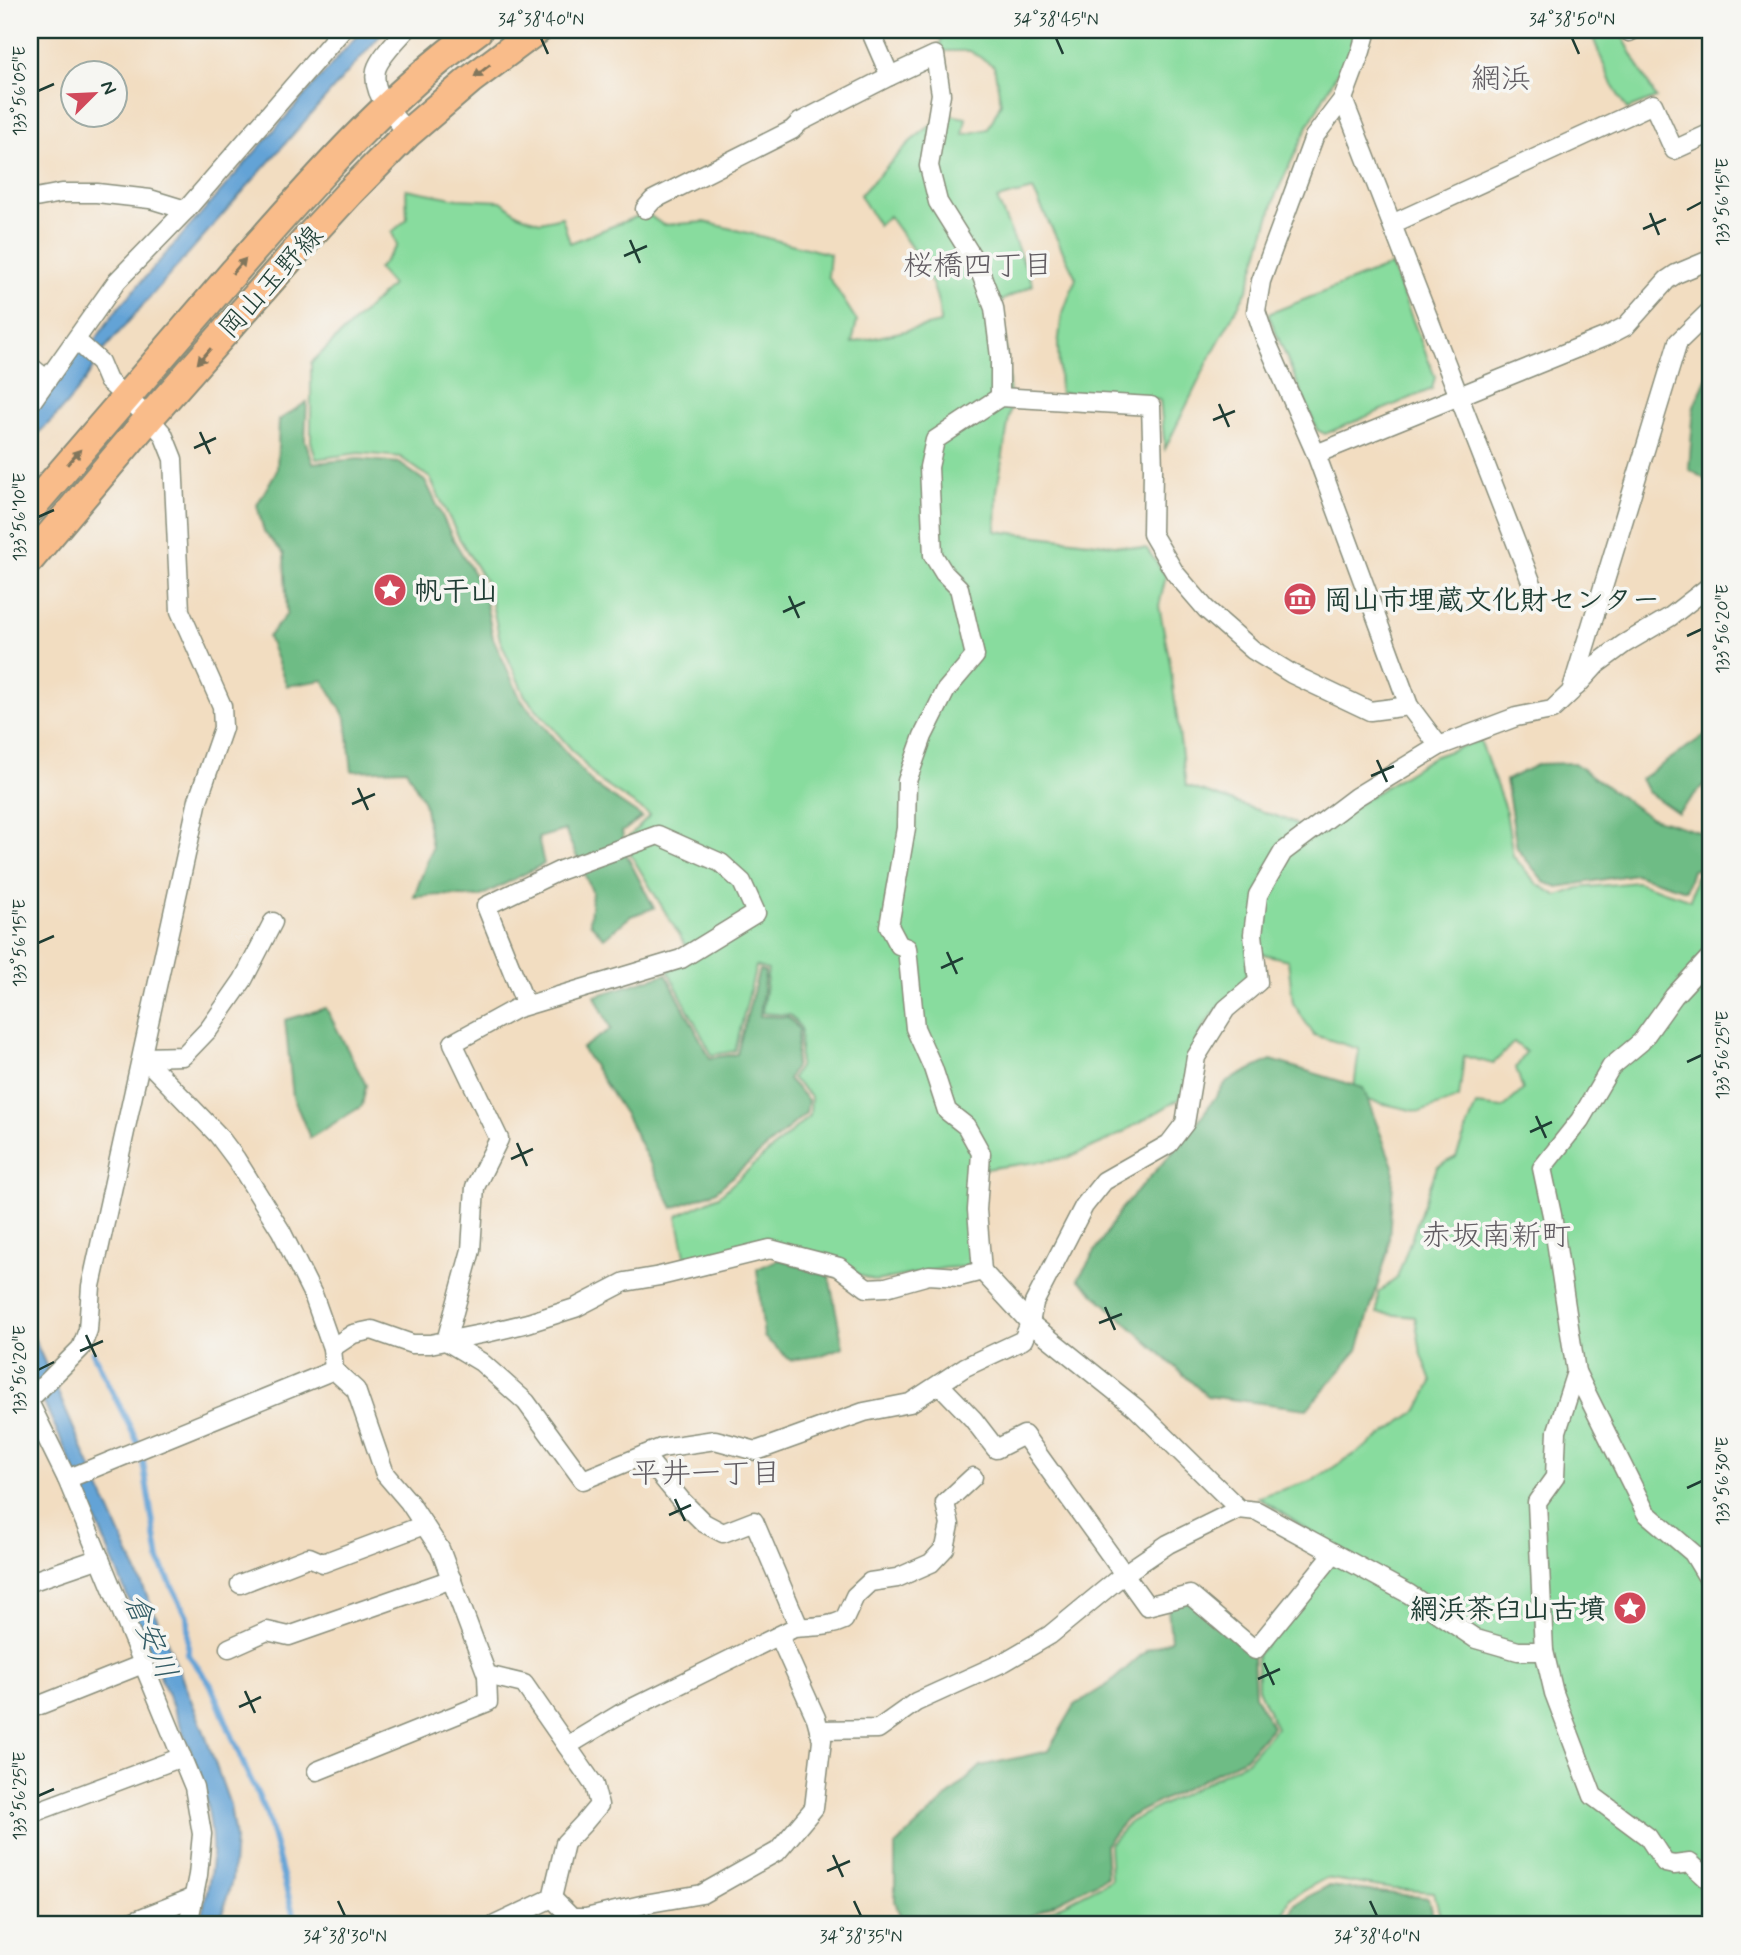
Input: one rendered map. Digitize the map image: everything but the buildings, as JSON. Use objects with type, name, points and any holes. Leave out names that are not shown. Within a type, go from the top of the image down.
[{"type":"main road","name":"岡山玉野線","points":[[30,509],[313,181],[386,107],[450,50],[478,30]]},
{"type":"main road","name":"岡山玉野線","points":[[30,559],[149,418],[313,232],[408,133],[470,80],[537,30]]},
{"type":"street","points":[[30,404],[79,344],[117,281],[186,210],[342,30]]},
{"type":"street","points":[[406,30],[376,68],[376,85],[386,107],[408,133]]},
{"type":"street","points":[[870,30],[890,76]]},
{"type":"street","points":[[1367,30],[1343,99],[1314,137],[1261,281],[1256,311],[1265,338],[1316,454],[1409,706],[1439,746]]},
{"type":"street","points":[[645,209],[653,200],[792,130],[800,122],[935,55],[941,94],[929,166],[937,202],[978,266],[994,308],[1000,357],[1000,397]]},
{"type":"street","points":[[1343,99],[1534,590]]},
{"type":"street","points":[[1392,224],[1653,104],[1674,150],[1711,132]]},
{"type":"street","points":[[30,199],[62,193],[97,193],[150,199],[186,210]]},
{"type":"street","points":[[1316,454],[1607,337],[1626,326],[1667,280],[1707,261]]},
{"type":"street","points":[[1572,692],[1678,342],[1711,310]]},
{"type":"street","points":[[79,344],[100,362],[108,381],[163,434],[173,459],[180,611],[222,706],[223,727],[198,800],[90,1286],[88,1329],[81,1348],[32,1399],[37,1437],[71,1478],[100,1558],[194,1787],[202,1834],[198,1875],[188,1925]]},
{"type":"street","points":[[30,366],[47,380]]},
{"type":"street","points":[[1239,1509],[1136,1408],[1030,1323],[982,1271],[977,1210],[981,1153],[966,1126],[947,1111],[933,1068],[915,1028],[907,947],[899,945],[890,926],[906,828],[906,781],[923,736],[946,690],[975,656],[959,588],[944,573],[933,555],[929,467],[934,440],[1000,397],[1151,406],[1152,534],[1175,573],[1206,609],[1253,650],[1303,679],[1370,711],[1409,706]]},
{"type":"street","points":[[446,1341],[481,1362],[526,1402],[583,1480],[661,1448],[715,1440],[756,1451],[864,1412],[910,1403],[965,1367],[1023,1340],[1034,1303],[1084,1206],[1104,1181],[1169,1144],[1185,1123],[1196,1057],[1226,1009],[1258,982],[1253,934],[1258,895],[1283,852],[1356,797],[1439,746],[1516,717],[1552,710],[1597,664],[1671,617],[1711,585]]},
{"type":"street","points":[[446,1341],[471,1250],[475,1187],[499,1139],[453,1044],[515,1009],[681,960],[756,913],[742,883],[721,863],[658,835],[561,870],[486,906],[526,1005]]},
{"type":"street","points":[[143,1057],[183,1056],[209,1029],[243,980],[273,922]]},
{"type":"street","points":[[1711,956],[1674,996],[1641,1042],[1611,1067],[1580,1120],[1542,1168],[1552,1215],[1576,1372],[1646,1513],[1693,1553],[1711,1583]]},
{"type":"street","points":[[143,1057],[218,1135],[281,1231],[313,1297],[332,1348],[334,1370],[356,1390],[385,1474],[409,1502],[440,1549],[487,1675],[488,1702],[317,1771]]},
{"type":"street","points":[[332,1348],[353,1334],[372,1330],[412,1344],[446,1341],[518,1326],[575,1308],[625,1282],[770,1249],[839,1267],[867,1288],[886,1287],[929,1275],[959,1277],[982,1271]]},
{"type":"street","points":[[71,1478],[334,1370]]},
{"type":"street","points":[[1576,1372],[1558,1431],[1555,1477],[1537,1502],[1544,1651],[1555,1693],[1593,1796],[1648,1837],[1665,1863],[1690,1863],[1711,1882]]},
{"type":"street","points":[[940,1385],[973,1419],[996,1449],[1024,1435],[1147,1606],[1190,1595],[1255,1650],[1334,1553]]},
{"type":"street","points":[[644,1455],[704,1523],[723,1533],[754,1521],[799,1628]]},
{"type":"street","points":[[567,1746],[620,1714],[779,1636],[799,1628],[830,1627],[844,1620],[855,1596],[870,1582],[897,1578],[931,1563],[945,1548],[950,1525],[945,1503],[973,1477]]},
{"type":"street","points":[[819,1730],[878,1730],[916,1702],[1004,1662],[1050,1635],[1124,1574],[1168,1544],[1239,1509],[1257,1511],[1409,1594],[1476,1639],[1518,1651],[1544,1651]]},
{"type":"street","points":[[240,1584],[309,1557],[323,1563],[424,1525]]},
{"type":"street","points":[[30,1582],[100,1558]]},
{"type":"street","points":[[229,1648],[267,1631],[289,1636],[452,1579]]},
{"type":"street","points":[[552,1898],[572,1921],[702,1894],[778,1851],[814,1808],[822,1740],[816,1718],[779,1636]]},
{"type":"street","points":[[30,1709],[143,1664]]},
{"type":"street","points":[[487,1675],[524,1684],[594,1785],[598,1805],[565,1843],[552,1898]]},
{"type":"street","points":[[30,1814],[182,1757]]},
{"type":"street","points":[[123,1925],[194,1897]]},
{"type":"street","points":[[495,1925],[552,1898]]},
{"type":"green space","points":[[943,30],[1354,30],[1352,49],[1308,126],[1276,194],[1248,288],[1165,449],[1160,400],[1060,393],[1058,345],[1062,315],[1076,278],[1033,190],[997,199],[1033,285],[1001,301],[1011,406],[997,491],[996,531],[1147,549],[1166,576],[1159,606],[1170,663],[1186,786],[1293,822],[1311,839],[1364,800],[1433,757],[1480,740],[1506,812],[1513,856],[1537,884],[1558,896],[1579,888],[1637,882],[1691,900],[1695,877],[1711,873],[1711,1925],[1442,1925],[1434,1892],[1392,1889],[1326,1878],[1290,1898],[1279,1925],[1023,1925],[1111,1880],[1109,1845],[1131,1821],[1247,1761],[1276,1728],[1258,1689],[1257,1655],[1339,1551],[1258,1497],[1313,1480],[1418,1410],[1432,1382],[1421,1352],[1415,1317],[1377,1313],[1378,1293],[1397,1278],[1437,1167],[1456,1157],[1476,1105],[1503,1108],[1523,1090],[1516,1068],[1526,1052],[1514,1042],[1493,1064],[1464,1056],[1459,1098],[1420,1112],[1353,1097],[1359,1049],[1314,1035],[1293,1003],[1288,960],[1247,950],[1247,983],[1218,1009],[1204,1027],[1193,1052],[1183,1097],[1111,1139],[1067,1158],[977,1170],[976,1266],[945,1268],[876,1281],[859,1275],[835,1257],[763,1242],[686,1261],[677,1216],[719,1196],[810,1115],[811,1097],[792,1078],[799,1067],[801,1028],[790,1015],[762,1013],[768,970],[756,966],[735,1051],[712,1055],[668,971],[693,958],[631,855],[627,839],[650,815],[598,780],[525,696],[500,640],[488,586],[459,538],[430,478],[400,457],[359,453],[316,459],[311,441],[311,363],[392,285],[378,269],[397,246],[392,232],[407,219],[406,189],[458,199],[501,201],[518,214],[540,222],[562,217],[570,243],[646,213],[663,225],[705,222],[830,254],[828,276],[857,321],[852,343],[940,323],[936,293],[915,253],[889,216],[878,225],[860,195],[911,141],[945,114],[966,118],[963,135],[988,129],[1001,103],[994,66],[970,51],[939,51]]},
{"type":"green space","points":[[1590,30],[1619,30],[1656,98],[1627,109],[1612,85]]},
{"type":"green space","points":[[1391,265],[1435,377],[1432,389],[1325,434],[1317,430],[1268,314]]},
{"type":"green space","points":[[1711,369],[1711,483],[1689,469],[1694,406]]},
{"type":"green space","points":[[307,402],[305,440],[313,463],[359,459],[399,463],[426,482],[453,539],[483,589],[493,638],[521,700],[593,784],[642,817],[622,832],[627,856],[654,908],[631,916],[604,938],[590,923],[592,891],[565,830],[538,838],[544,864],[479,897],[414,897],[432,848],[424,802],[406,769],[352,771],[346,718],[323,680],[287,686],[268,637],[287,614],[284,554],[264,532],[257,505],[277,470],[279,420]]},
{"type":"green space","points":[[1711,731],[1711,786],[1706,782],[1678,813],[1648,792],[1641,779]]},
{"type":"green space","points":[[1574,763],[1649,817],[1706,834],[1711,840],[1711,866],[1692,870],[1686,890],[1635,874],[1559,887],[1545,883],[1517,848],[1506,780],[1539,764]]},
{"type":"green space","points":[[759,970],[765,972],[760,1016],[788,1017],[799,1029],[795,1067],[788,1079],[808,1100],[806,1113],[715,1192],[673,1208],[626,1116],[582,1048],[611,1029],[595,996],[666,974],[710,1058],[737,1054]]},
{"type":"green space","points":[[326,1008],[366,1085],[362,1106],[310,1138],[293,1097],[285,1020]]},
{"type":"green space","points":[[1271,1060],[1363,1088],[1394,1169],[1388,1251],[1358,1350],[1307,1409],[1207,1396],[1078,1279],[1121,1209],[1188,1135],[1227,1081]]},
{"type":"green space","points":[[779,1259],[829,1276],[843,1347],[819,1356],[790,1360],[764,1337],[757,1269]]},
{"type":"green space","points":[[1188,1600],[1253,1655],[1255,1695],[1272,1727],[1245,1758],[1127,1818],[1105,1845],[1107,1877],[1017,1923],[1018,1925],[903,1925],[895,1901],[895,1846],[981,1766],[1048,1751],[1075,1705],[1110,1683],[1147,1650],[1171,1640],[1168,1608]]},
{"type":"green space","points":[[1328,1886],[1428,1898],[1434,1925],[1286,1925],[1295,1904]]},
{"type":"water","points":[[362,30],[385,30],[100,354],[73,396],[30,443],[30,414],[76,354],[92,345],[114,313]]},
{"type":"water","name":"倉安川","points":[[30,1329],[166,1639],[203,1729],[230,1805],[235,1839],[232,1880],[219,1925],[199,1925],[212,1853],[209,1816],[199,1771],[94,1515],[30,1373]]},
{"type":"waterway","points":[[93,1353],[138,1443]]},
{"type":"waterway","name":"倉安川","points":[[142,1456],[159,1560],[188,1618],[188,1654],[211,1685],[266,1812],[296,1925]]},
{"type":"place","name":"帆干山","points":[[390,590]]},
{"type":"place","name":"岡山市埋蔵文化財センター","points":[[1300,599]]},
{"type":"place","name":"網浜茶臼山古墳","points":[[1630,1608]]},
{"type":"district","name":"網浜","points":[[1501,78]]},
{"type":"district","name":"桜橋四丁目","points":[[978,265]]},
{"type":"district","name":"赤坂南新町","points":[[1496,1235]]},
{"type":"district","name":"平井一丁目","points":[[706,1473]]}]
